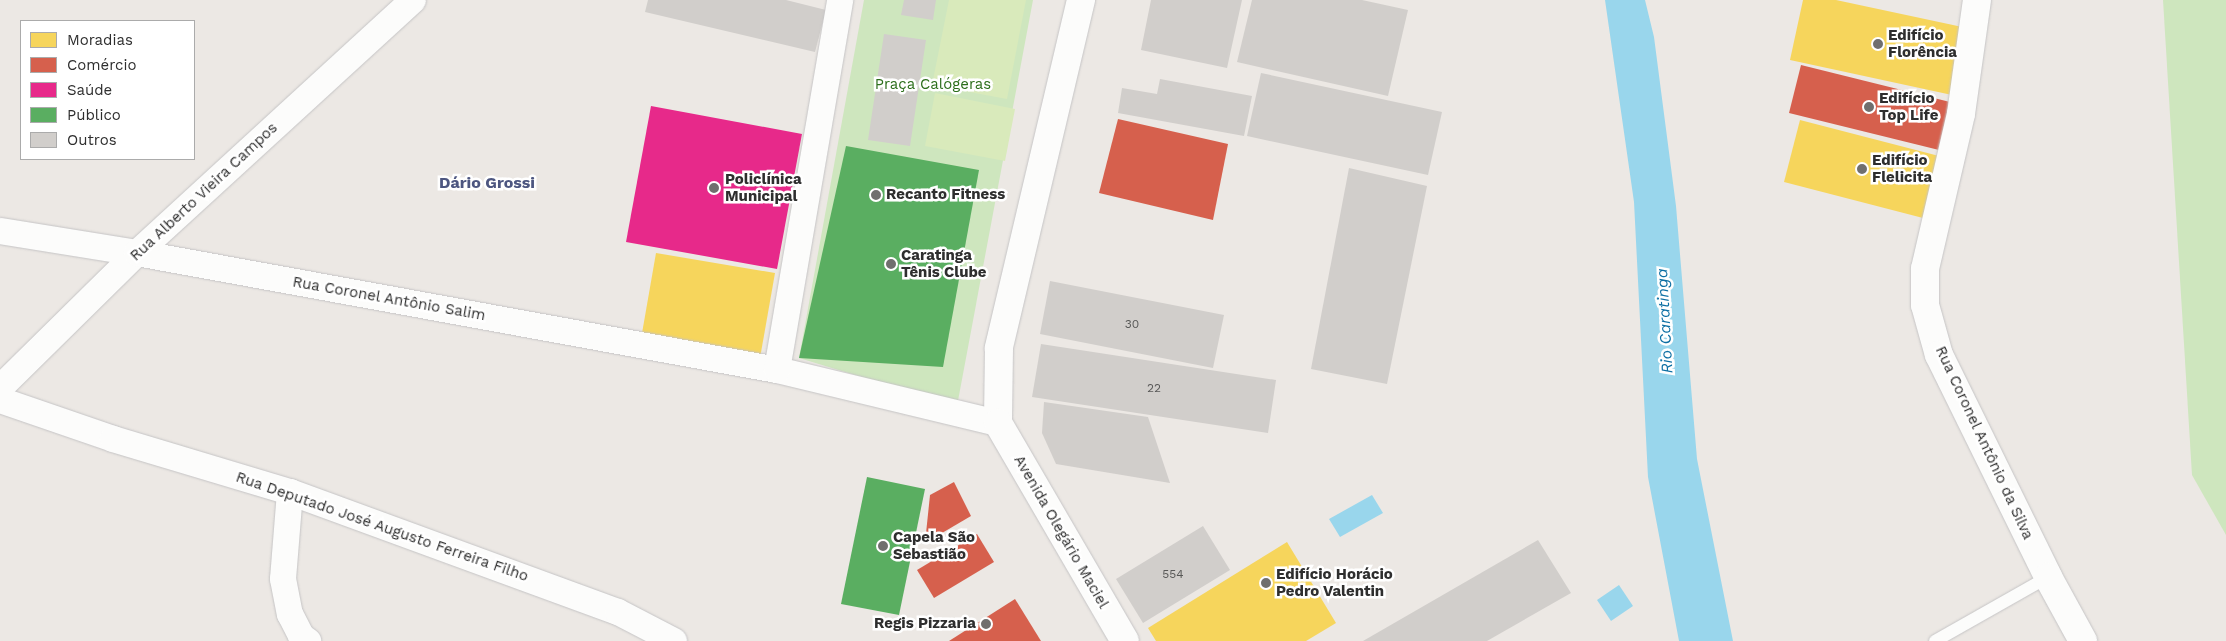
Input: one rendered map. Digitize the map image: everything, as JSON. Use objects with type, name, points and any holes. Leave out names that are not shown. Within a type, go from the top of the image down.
[{"type":"main road","points":[[998,423],[999,348],[1081,0]]},
{"type":"main road","name":"Rua Coronel Antônio da Silva","points":[[1977,0],[1961,114],[1925,268],[1925,306],[1939,355],[2048,577],[2083,641]]},
{"type":"main road","name":"Avenida Olegário Maciel","points":[[998,423],[1125,641]]},
{"type":"street","name":"Rua Alberto Vieira Campos","points":[[0,388],[137,253],[412,0]]},
{"type":"street","points":[[840,0],[777,370],[998,423]]},
{"type":"street","name":"Rua Coronel Antônio Salim","points":[[0,232],[137,253],[777,370]]},
{"type":"street","name":"Rua Deputado José Augusto Ferreira Filho","points":[[0,400],[113,439],[290,492],[618,612],[674,641]]},
{"type":"street","points":[[290,492],[283,579],[290,614],[301,636],[308,641]]},
{"type":"lane","points":[[1935,641],[2048,577]]},
{"type":"green space","name":"Praça Calógeras","points":[[864,0],[1033,0],[957,406],[799,358]]},
{"type":"green space","points":[[949,0],[1026,0],[1007,99],[932,85]]},
{"type":"green space","points":[[2163,0],[2226,0],[2226,535],[2192,475]]},
{"type":"green space","points":[[935,93],[1015,109],[1005,161],[925,146]]},
{"type":"water","name":"Rio Caratinga","points":[[1605,0],[1645,0],[1654,37],[1676,206],[1697,459],[1733,641],[1679,641],[1648,477],[1634,202]]},
{"type":"water","points":[[1372,495],[1383,513],[1340,537],[1329,519]]},
{"type":"water","points":[[1619,585],[1633,606],[1611,621],[1597,600]]},
{"type":"building: Moradias","name":"Edifício Florência","points":[[1803,0],[1836,0],[1967,28],[1952,95],[1790,60]]},
{"type":"building: Moradias","name":"Edifício Flelicita","points":[[1800,120],[1939,156],[1923,218],[1784,182]]},
{"type":"building: Moradias","points":[[656,253],[775,273],[760,358],[641,339]]},
{"type":"building: Moradias","name":"Edifício Horácio Pedro Valentin","points":[[1287,542],[1336,623],[1306,641],[1156,641],[1148,628]]},
{"type":"building: Comércio","name":"Edifício Top Life","points":[[1801,65],[1950,102],[1939,150],[1789,113]]},
{"type":"building: Comércio","points":[[1118,119],[1228,144],[1213,220],[1099,193]]},
{"type":"building: Comércio","points":[[954,482],[971,516],[925,543],[930,495]]},
{"type":"building: Comércio","points":[[977,534],[994,562],[934,598],[917,570]]},
{"type":"building: Comércio","points":[[1015,599],[1041,641],[949,641]]},
{"type":"building: Saúde","name":"Policlínica Municipal","points":[[651,106],[802,134],[777,269],[626,242]]},
{"type":"building: Público","name":"Caratinga Tênis Clube","points":[[846,146],[979,170],[943,367],[799,358]]},
{"type":"building: Público","name":"Capela São Sebastião","points":[[867,477],[925,489],[899,615],[841,604]]},
{"type":"building: Outros","points":[[648,0],[786,0],[826,10],[815,52],[645,12]]},
{"type":"building: Outros","points":[[904,0],[936,0],[933,20],[901,15]]},
{"type":"building: Outros","points":[[1151,0],[1242,0],[1227,68],[1141,50]]},
{"type":"building: Outros","points":[[1252,0],[1362,0],[1408,10],[1388,96],[1237,62]]},
{"type":"building: Outros","points":[[884,34],[926,40],[910,146],[868,140]]},
{"type":"building: Outros","points":[[1261,73],[1442,112],[1428,175],[1247,136]]},
{"type":"building: Outros","points":[[1160,79],[1252,96],[1244,136],[1118,113],[1122,88],[1157,94]]},
{"type":"building: Outros","points":[[1349,168],[1427,186],[1387,384],[1311,369]]},
{"type":"building: Outros","points":[[1050,281],[1224,315],[1213,368],[1040,334]]},
{"type":"building: Outros","points":[[1041,344],[1276,380],[1268,433],[1032,397]]},
{"type":"building: Outros","points":[[1044,402],[1148,417],[1170,483],[1056,464],[1042,433]]},
{"type":"building: Outros","points":[[1203,526],[1230,570],[1143,623],[1116,579]]},
{"type":"building: Outros","points":[[1538,540],[1571,593],[1487,641],[1363,641]]},
{"type":"place","name":"Edifício Florência","points":[[1878,44]]},
{"type":"place","name":"Edifício Top Life","points":[[1869,107]]},
{"type":"place","name":"Edifício Flelicita","points":[[1862,169]]},
{"type":"place","name":"Policlínica Municipal","points":[[714,188]]},
{"type":"place","name":"Recanto Fitness","points":[[876,195]]},
{"type":"place","name":"Caratinga Tênis Clube","points":[[891,264]]},
{"type":"place","name":"Capela São Sebastião","points":[[883,546]]},
{"type":"place","name":"Edifício Horácio Pedro Valentin","points":[[1266,583]]},
{"type":"place","name":"Regis Pizzaria","points":[[986,624]]},
{"type":"district","name":"Dário Grossi","points":[[487,183]]}]
